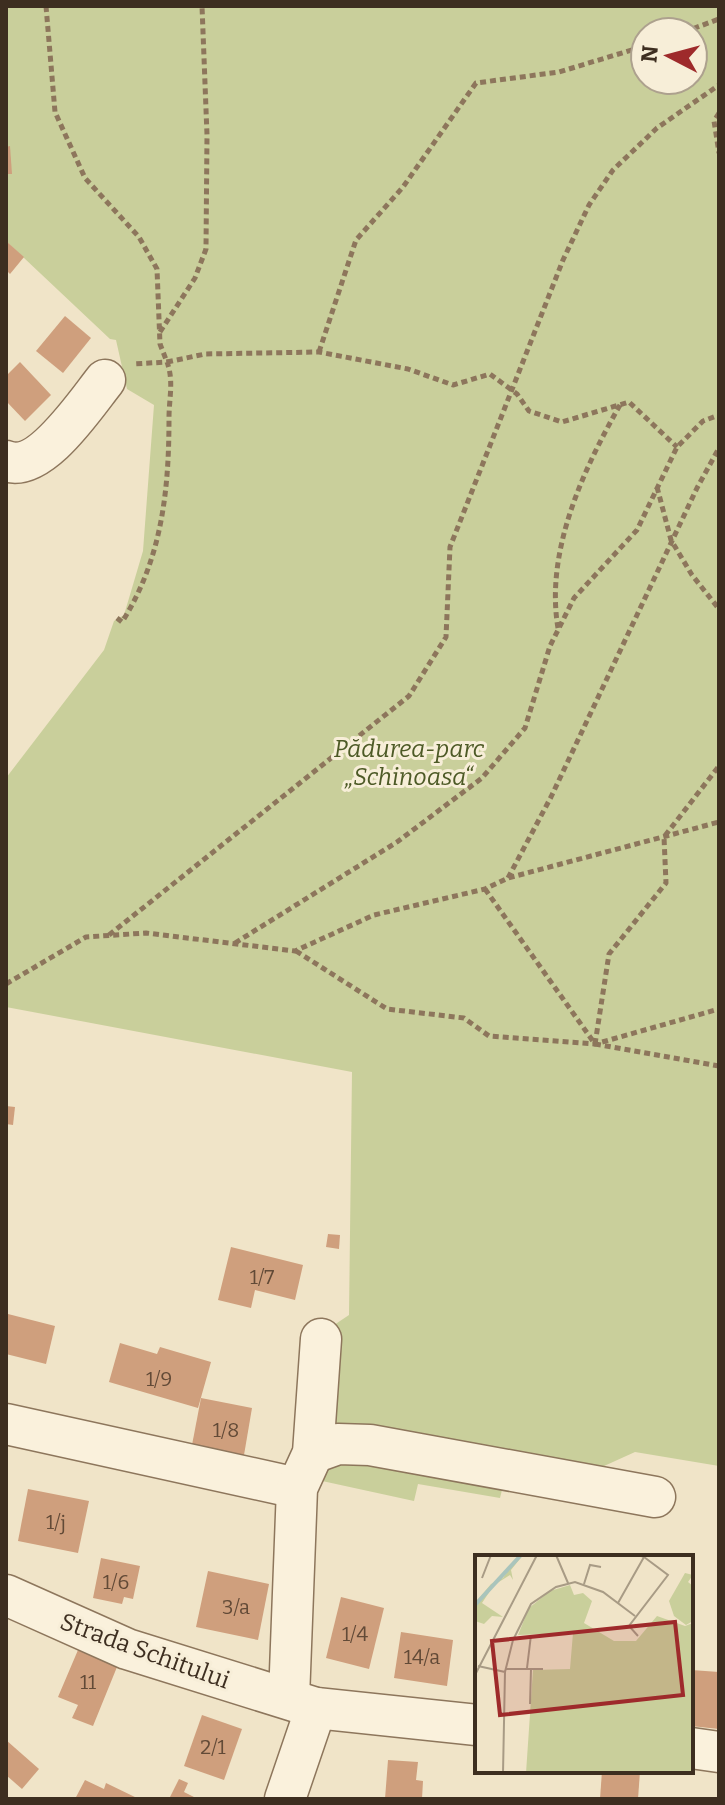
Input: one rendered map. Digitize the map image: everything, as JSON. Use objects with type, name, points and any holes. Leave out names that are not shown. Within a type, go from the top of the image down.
[{"type":"street","points":[[6,461],[27,463],[45,451],[105,380]]},
{"type":"street","points":[[285,1799],[303,1703],[305,1471],[321,1339]]},
{"type":"street","points":[[6,1424],[305,1471],[338,1444],[370,1445],[655,1497]]},
{"type":"street","name":"Strada Schitului","points":[[6,1595],[127,1649],[199,1675],[303,1703],[475,1725]]},
{"type":"street","points":[[693,1748],[719,1752]]},
{"type":"path","points":[[46,6],[55,112],[85,178],[139,237],[157,269],[159,333],[172,377],[169,465],[158,545],[149,574],[129,610],[122,622],[117,618]]},
{"type":"path","points":[[159,333],[195,278],[206,249],[202,6]]},
{"type":"path","points":[[319,352],[356,240],[403,187],[476,83],[559,72],[629,51]]},
{"type":"path","points":[[109,935],[409,696],[446,637],[450,547],[563,260],[597,193],[613,170],[657,128],[719,85]]},
{"type":"path","points":[[719,113],[714,121],[719,153]]},
{"type":"path","points":[[105,380],[124,365],[167,362],[205,354],[319,352],[408,369],[453,385],[490,374],[529,411],[562,422],[629,402],[677,447]]},
{"type":"path","points":[[559,629],[553,596],[574,502],[589,460],[620,405]]},
{"type":"path","points":[[235,943],[397,842],[482,778],[525,728],[559,629],[574,598],[637,530],[677,447],[703,421],[719,415]]},
{"type":"path","points":[[508,878],[551,797],[671,540],[719,448]]},
{"type":"path","points":[[657,487],[671,540],[719,609]]},
{"type":"path","points":[[595,1044],[609,954],[666,883],[664,837],[719,766]]},
{"type":"path","points":[[295,951],[374,915],[485,889],[508,878],[719,822]]},
{"type":"path","points":[[485,889],[595,1044]]},
{"type":"path","points":[[6,984],[86,937],[146,933],[235,943],[295,951],[387,1009],[464,1018],[489,1036],[595,1044],[719,1066]]},
{"type":"path","points":[[595,1044],[719,1009]]},
{"type":"green space","name":"Pădurea-parc „Schinoasa“","points":[[6,6],[719,6],[719,1466],[635,1452],[582,1476],[329,1433],[334,1325],[349,1315],[352,1072],[6,1007],[6,778],[104,650],[114,621],[124,615],[143,551],[154,405],[127,389],[116,340],[110,339],[6,241]]},
{"type":"green space","points":[[339,1452],[506,1474],[500,1498],[418,1484],[414,1501],[313,1479]]},
{"type":"building","points":[[10,146],[12,174],[6,174],[6,147]]},
{"type":"building","points":[[6,241],[24,257],[10,274],[6,270]]},
{"type":"building","points":[[65,316],[91,338],[63,373],[36,351]]},
{"type":"building","points":[[20,362],[51,395],[25,421],[6,401],[6,376]]},
{"type":"building","points":[[6,1106],[15,1107],[13,1125],[6,1124]]},
{"type":"building","points":[[328,1234],[340,1235],[339,1249],[326,1247]]},
{"type":"building","points":[[231,1247],[303,1265],[295,1300],[255,1290],[251,1308],[218,1300]]},
{"type":"building","points":[[8,1314],[55,1326],[46,1364],[6,1354]]},
{"type":"building","points":[[120,1343],[157,1354],[160,1347],[211,1362],[198,1408],[109,1382]]},
{"type":"building","points":[[201,1398],[252,1408],[244,1455],[192,1445]]},
{"type":"building","points":[[28,1489],[89,1501],[78,1553],[18,1541]]},
{"type":"building","points":[[101,1558],[140,1566],[133,1599],[124,1597],[122,1604],[93,1598]]},
{"type":"building","points":[[208,1571],[269,1584],[258,1640],[196,1627]]},
{"type":"building","points":[[341,1597],[384,1608],[369,1669],[326,1658]]},
{"type":"building","points":[[401,1632],[453,1640],[447,1686],[394,1678]]},
{"type":"building","points":[[78,1650],[117,1667],[93,1726],[72,1718],[78,1705],[58,1697]]},
{"type":"building","points":[[693,1670],[719,1672],[719,1729],[693,1726]]},
{"type":"building","points":[[202,1715],[242,1729],[224,1780],[184,1766]]},
{"type":"building","points":[[6,1740],[39,1769],[22,1789],[6,1775]]},
{"type":"building","points":[[388,1760],[418,1762],[416,1780],[423,1781],[422,1799],[385,1799]]},
{"type":"building","points":[[602,1773],[640,1773],[638,1799],[600,1799]]},
{"type":"building","points":[[179,1779],[188,1783],[184,1792],[198,1799],[169,1799]]},
{"type":"building","points":[[85,1780],[104,1789],[106,1783],[139,1799],[75,1799]]}]
